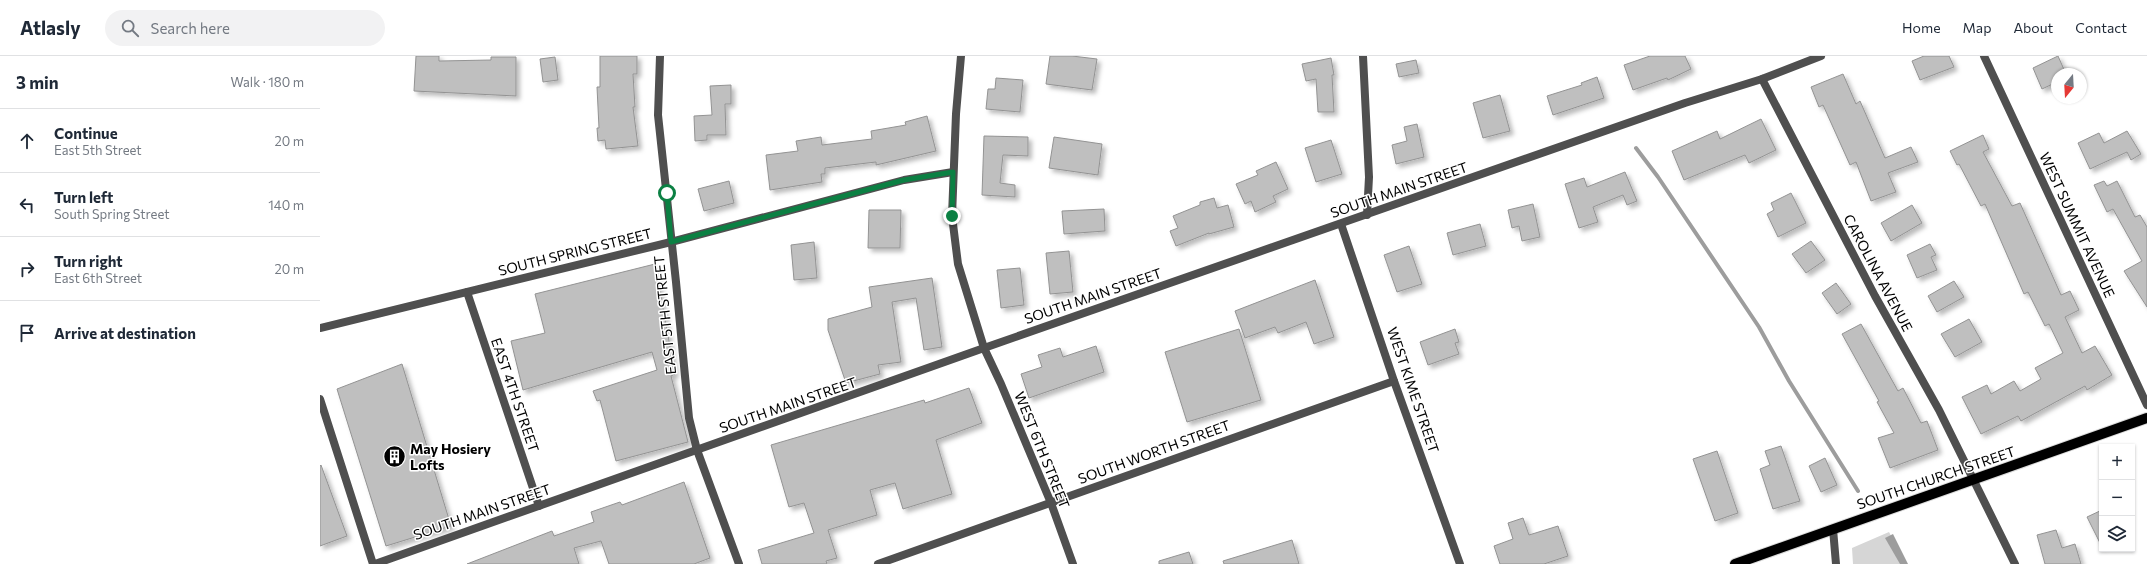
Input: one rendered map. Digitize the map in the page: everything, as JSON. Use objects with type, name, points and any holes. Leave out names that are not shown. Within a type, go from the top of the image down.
[{"type":"main road","name":"SOUTH CHURCH STREET","points":[[1735,564],[2147,418]]},
{"type":"street","name":"EAST 5TH STREET","points":[[660,56],[658,115],[689,418],[697,450],[739,564]]},
{"type":"street","name":"WEST 6TH STREET","points":[[962,56],[953,172],[952,216],[958,264],[984,348],[1001,384],[1051,503],[1073,564]]},
{"type":"street","points":[[1363,56],[1369,177],[1368,215]]},
{"type":"street","name":"SOUTH MAIN STREET","points":[[374,564],[984,348],[1685,103],[1762,78],[1821,56]]},
{"type":"street","name":"WEST SUMMIT AVENUE","points":[[1984,56],[2147,405]]},
{"type":"street","name":"CAROLINA AVENUE","points":[[1762,78],[1875,296],[1939,410],[1972,480],[2015,564]]},
{"type":"street","name":"SOUTH SPRING STREET","points":[[320,328],[671,242],[904,180],[953,172]]},
{"type":"street","name":"WEST KIME STREET","points":[[1341,224],[1394,381],[1460,564]]},
{"type":"street","name":"EAST 4TH STREET","points":[[467,292],[539,506]]},
{"type":"street","name":"SOUTH WORTH STREET","points":[[878,564],[1256,428],[1394,381]]},
{"type":"street","points":[[320,399],[374,564]]},
{"type":"street","points":[[1833,529],[1836,564]]},
{"type":"shaded area","points":[[1889,532],[1906,564],[1853,564],[1852,548]]},
{"type":"shaded area","points":[[1893,534],[1908,564],[1900,564],[1885,538]]},
{"type":"building","points":[[416,56],[439,56],[439,61],[491,60],[491,57],[516,57],[516,96],[414,91]]},
{"type":"building","points":[[600,56],[637,56],[637,74],[633,74],[635,107],[633,107],[638,146],[606,149],[605,140],[598,141],[597,128],[599,128],[597,87],[600,87]]},
{"type":"building","points":[[1050,56],[1072,56],[1097,59],[1092,90],[1046,84]]},
{"type":"building","points":[[1650,56],[1685,56],[1691,69],[1668,80],[1667,78],[1633,90],[1624,65]]},
{"type":"building","points":[[1924,56],[1949,56],[1954,67],[1920,80],[1912,61]]},
{"type":"building","points":[[2058,56],[2063,68],[2051,68],[2051,85],[2042,89],[2033,68]]},
{"type":"building","points":[[555,57],[558,80],[543,82],[540,59]]},
{"type":"building","points":[[1331,58],[1334,75],[1332,75],[1334,112],[1318,112],[1316,79],[1306,81],[1302,64]]},
{"type":"building","points":[[1416,60],[1419,73],[1399,77],[1396,64]]},
{"type":"building","points":[[1843,74],[1856,104],[1860,101],[1885,158],[1911,147],[1918,162],[1888,173],[1896,192],[1871,201],[1856,162],[1850,165],[1823,105],[1819,107],[1811,87]]},
{"type":"building","points":[[1597,77],[1604,98],[1553,115],[1547,96],[1582,85],[1581,83]]},
{"type":"building","points":[[996,78],[1023,80],[1020,112],[986,109],[988,89],[995,89]]},
{"type":"building","points":[[731,85],[731,104],[725,104],[726,135],[707,135],[707,140],[695,141],[694,116],[712,115],[710,86]]},
{"type":"building","points":[[1500,95],[1510,131],[1483,138],[1473,103]]},
{"type":"building","points":[[927,116],[936,151],[876,165],[876,162],[825,168],[825,174],[821,174],[822,182],[770,190],[766,155],[798,151],[796,141],[821,137],[822,145],[872,139],[871,131],[906,125],[905,122]]},
{"type":"building","points":[[1761,119],[1776,150],[1749,163],[1745,155],[1684,180],[1672,151],[1717,131],[1720,139]]},
{"type":"building","points":[[1417,124],[1424,157],[1396,164],[1392,145],[1407,141],[1404,127]]},
{"type":"building","points":[[2127,131],[2141,154],[2131,160],[2127,152],[2090,169],[2078,143],[2099,133],[2104,143]]},
{"type":"building","points":[[1983,135],[1989,149],[1983,152],[2012,206],[2020,203],[2061,295],[2070,291],[2079,310],[2065,317],[2082,353],[2095,346],[2112,375],[2087,390],[2085,386],[2021,421],[2018,416],[1981,434],[1962,397],[1987,385],[1991,394],[2014,381],[2020,391],[2041,379],[2035,368],[2063,353],[2049,324],[2045,326],[2028,292],[2024,294],[1985,204],[1981,206],[1959,164],[1957,165],[1950,151]]},
{"type":"building","points":[[984,136],[1028,137],[1028,156],[1003,155],[1000,183],[1015,185],[1015,197],[982,195]]},
{"type":"building","points":[[1054,137],[1102,144],[1098,175],[1049,168]]},
{"type":"building","points":[[1331,140],[1342,174],[1316,182],[1305,148]]},
{"type":"building","points":[[1276,162],[1288,189],[1273,196],[1276,202],[1255,212],[1251,201],[1245,204],[1236,184],[1258,175],[1256,171]]},
{"type":"building","points":[[1625,172],[1637,201],[1627,205],[1623,195],[1593,207],[1598,222],[1579,228],[1565,184],[1584,178],[1587,187]]},
{"type":"building","points":[[729,181],[734,203],[704,211],[698,189]]},
{"type":"building","points":[[2104,181],[2107,186],[2117,181],[2135,217],[2140,215],[2147,227],[2147,307],[2124,271],[2142,261],[2113,209],[2107,212],[2094,185]]},
{"type":"building","points":[[1791,193],[1806,223],[1778,237],[1767,214],[1774,210],[1771,203]]},
{"type":"building","points":[[1214,198],[1217,208],[1228,205],[1234,227],[1209,233],[1176,246],[1170,231],[1178,228],[1173,216],[1200,205],[1200,202]]},
{"type":"building","points":[[1533,204],[1540,237],[1522,241],[1519,226],[1512,228],[1508,210]]},
{"type":"building","points":[[1912,205],[1922,223],[1891,241],[1881,223]]},
{"type":"building","points":[[1104,209],[1105,231],[1064,234],[1062,211]]},
{"type":"building","points":[[869,210],[901,210],[900,248],[868,248]]},
{"type":"building","points":[[1480,224],[1486,246],[1453,255],[1447,233]]},
{"type":"building","points":[[1811,241],[1825,260],[1806,273],[1792,254]]},
{"type":"building","points":[[814,242],[817,278],[794,280],[791,245]]},
{"type":"building","points":[[1930,244],[1936,255],[1931,257],[1937,270],[1917,278],[1907,255]]},
{"type":"building","points":[[1409,246],[1422,284],[1397,292],[1384,255]]},
{"type":"building","points":[[1069,251],[1073,292],[1050,294],[1046,253]]},
{"type":"building","points":[[655,264],[675,374],[671,376],[688,442],[616,461],[600,400],[597,401],[593,391],[657,370],[652,352],[523,390],[511,341],[545,333],[535,294]]},
{"type":"building","points":[[1020,268],[1024,305],[1001,308],[997,270]]},
{"type":"building","points":[[932,278],[942,347],[924,350],[916,298],[892,302],[901,362],[878,365],[880,374],[846,383],[828,330],[828,319],[872,307],[869,287]]},
{"type":"building","points":[[1315,280],[1334,337],[1314,344],[1306,322],[1278,333],[1275,327],[1245,338],[1235,311]]},
{"type":"building","points":[[1954,281],[1964,297],[1937,312],[1928,296]]},
{"type":"building","points":[[1836,283],[1851,304],[1837,314],[1822,293]]},
{"type":"building","points":[[1969,319],[1982,342],[1955,357],[1941,334]]},
{"type":"building","points":[[1861,324],[1898,391],[1903,388],[1921,423],[1927,421],[1938,450],[1890,468],[1878,438],[1894,433],[1877,402],[1879,401],[1842,334]]},
{"type":"building","points":[[1239,329],[1261,400],[1187,422],[1165,352]]},
{"type":"building","points":[[1455,329],[1459,342],[1455,343],[1459,354],[1428,365],[1420,342]]},
{"type":"building","points":[[1096,346],[1104,372],[1029,398],[1021,374],[1042,367],[1038,355],[1060,348],[1063,357]]},
{"type":"building","name":"May Hosiery Lofts","points":[[402,364],[451,526],[386,546],[337,389]]},
{"type":"building","points":[[969,388],[982,423],[936,440],[952,494],[903,509],[895,483],[870,490],[877,515],[828,530],[837,558],[826,561],[827,564],[762,564],[758,550],[814,533],[804,503],[789,507],[771,445],[924,400],[925,403]]},
{"type":"building","points":[[1781,446],[1800,501],[1773,509],[1760,469],[1770,465],[1765,451]]},
{"type":"building","points":[[1717,451],[1738,513],[1715,521],[1693,459]]},
{"type":"building","points":[[1825,458],[1837,485],[1821,492],[1809,466]]},
{"type":"building","points":[[321,465],[347,536],[320,546],[320,466]]},
{"type":"building","points":[[684,482],[710,558],[694,564],[609,564],[601,541],[574,548],[579,564],[467,564],[552,531],[554,536],[594,522],[591,512],[620,502],[622,505]]},
{"type":"building","points":[[2099,511],[2099,541],[2087,517]]},
{"type":"building","points":[[1523,518],[1529,535],[1558,526],[1568,556],[1544,564],[1500,564],[1494,546],[1513,539],[1508,523]]},
{"type":"building","points":[[2056,530],[2062,548],[2075,544],[2081,564],[2045,564],[2037,535]]},
{"type":"building","points":[[1292,540],[1299,564],[1224,564],[1223,561]]},
{"type":"building","points":[[1189,552],[1193,564],[1159,564],[1159,561]]},
{"type":"waterway","points":[[1636,148],[1658,177],[1759,327],[1789,381],[1858,491]]},
{"type":"place","name":"May Hosiery Lofts","points":[[394,457]]},
{"type":"route","points":[[667,193],[671,242],[904,180],[953,172],[952,216]]}]
